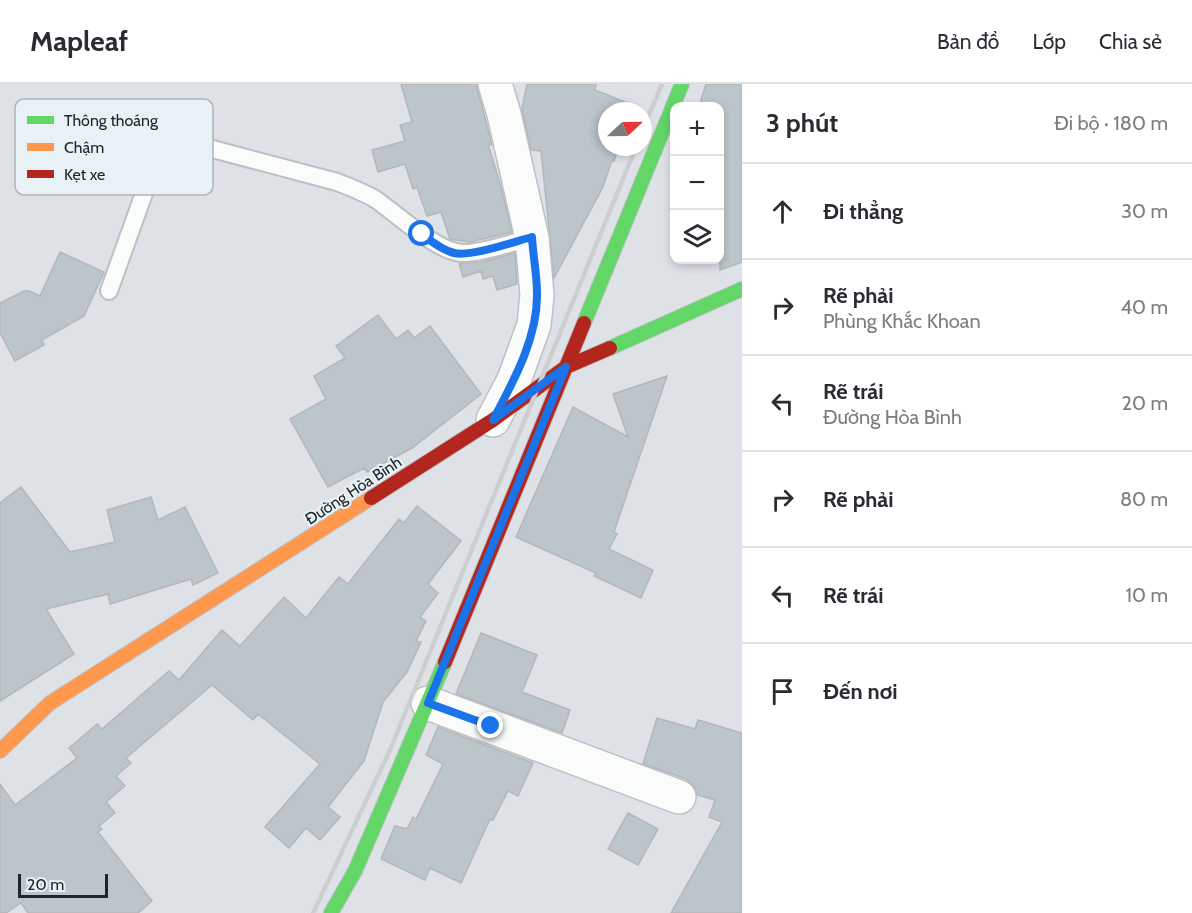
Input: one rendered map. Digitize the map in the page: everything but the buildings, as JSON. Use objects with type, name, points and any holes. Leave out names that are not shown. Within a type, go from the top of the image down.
[{"type":"street","points":[[493,420],[514,380],[534,325],[537,295],[532,237],[495,84]]},
{"type":"street","points":[[331,913],[355,872],[428,703],[682,84]]},
{"type":"street","name":"Đường Hòa Bình","points":[[0,751],[50,703],[493,420],[566,367],[742,289]]},
{"type":"street","points":[[428,703],[679,797]]},
{"type":"lane","points":[[213,149],[337,182],[358,191],[373,198],[438,245],[453,253],[466,254],[532,237]]},
{"type":"lane","points":[[109,291],[143,195]]},
{"type":"railway","points":[[652,108],[662,84]]},
{"type":"railway","points":[[313,913],[390,750],[632,156]]},
{"type":"traffic: fast","points":[[584,323],[682,84]]},
{"type":"traffic: fast","points":[[610,348],[742,289]]},
{"type":"traffic: fast","points":[[331,913],[355,871],[445,662]]},
{"type":"traffic: slow","points":[[0,751],[50,703],[371,498]]},
{"type":"traffic: jam","points":[[445,662],[584,323]]},
{"type":"traffic: jam","points":[[371,498],[493,420],[566,367],[610,348]]},
{"type":"route","points":[[422,234],[453,253],[466,254],[532,237],[537,295],[534,325],[514,380],[493,420],[566,367],[428,703],[491,726]]}]
